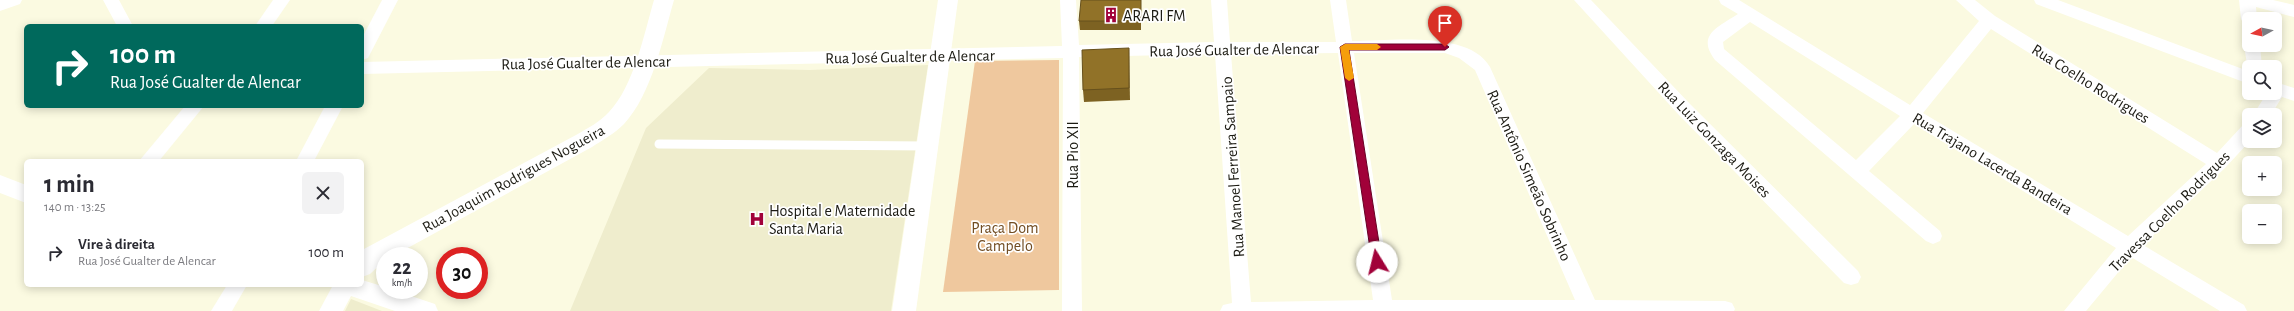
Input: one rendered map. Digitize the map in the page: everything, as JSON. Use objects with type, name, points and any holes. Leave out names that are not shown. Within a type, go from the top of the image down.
[{"type":"main road","name":"Rua Joaquim Rodrigues Nogueira","points":[[364,265],[372,256],[584,141],[608,126],[624,108],[645,61],[664,0]]},
{"type":"main road","points":[[904,311],[948,0]]},
{"type":"main road","points":[[0,184],[24,193]]},
{"type":"main road","points":[[331,311],[345,287]]},
{"type":"main road","points":[[352,287],[426,311]]},
{"type":"street","points":[[0,4],[14,0]]},
{"type":"street","points":[[112,0],[124,24]]},
{"type":"street","points":[[264,24],[282,0]]},
{"type":"street","points":[[364,50],[390,0]]},
{"type":"street","name":"Rua Pio XII","points":[[1068,0],[1071,52],[1072,311]]},
{"type":"street","name":"Rua Manoel Ferreira Sampaio","points":[[1219,0],[1224,48],[1242,311]]},
{"type":"street","points":[[1338,0],[1384,309]]},
{"type":"street","name":"Rua Luiz Gonzaga Moises","points":[[1582,0],[1684,108],[1851,277]]},
{"type":"street","name":"Rua Trajano Lacerda Bandeira","points":[[1727,0],[1912,115],[2130,245],[2213,303],[2237,311]]},
{"type":"street","name":"Rua Coelho Rodrigues","points":[[1964,0],[1989,20],[2219,163]]},
{"type":"street","points":[[2042,0],[2242,75]]},
{"type":"street","points":[[2247,0],[2248,12]]},
{"type":"street","points":[[2251,0],[2294,11]]},
{"type":"street","points":[[1750,14],[1719,36],[1715,41],[1715,47],[1721,56],[1858,170],[1933,236]]},
{"type":"street","points":[[1858,170],[1912,115],[1989,20]]},
{"type":"street","name":"Rua José Gualter de Alencar","points":[[364,68],[1224,48],[1445,47],[1457,49]]},
{"type":"street","name":"Rua Antônio Simeão Sobrinho","points":[[1457,49],[1472,57],[1482,67],[1590,310]]},
{"type":"street","points":[[2282,90],[2294,95]]},
{"type":"street","points":[[150,159],[193,108]]},
{"type":"street","points":[[306,159],[333,108]]},
{"type":"street","name":"Travessa Coelho Rodrigues","points":[[2074,311],[2130,245],[2219,163],[2242,138]]},
{"type":"street","points":[[221,311],[236,287]]},
{"type":"street","points":[[1230,311],[1384,309],[1725,309]]},
{"type":"lane","points":[[659,144],[927,146]]},
{"type":"shaded area","name":"Hospital e Maternidade Santa Maria","points":[[928,65],[891,311],[570,311],[646,128],[709,68],[810,70]]},
{"type":"shaded area","points":[[351,299],[382,311],[345,311]]},
{"type":"green space","name":"Praça Dom Campelo","points":[[1059,60],[1059,290],[943,292],[975,61]]},
{"type":"building","name":"ARARI FM","points":[[1081,0],[1141,0],[1141,21],[1079,21]]},
{"type":"building","points":[[1129,48],[1129,88],[1083,90],[1082,50]]},
{"type":"slow traffic","points":[[1349,78],[1345,47],[1377,47]]},
{"type":"place","name":"ARARI FM","points":[[1111,15]]},
{"type":"place","name":"Hospital e Maternidade Santa Maria","points":[[757,219]]},
{"type":"route","points":[[1377,262],[1345,47],[1445,47]]}]
